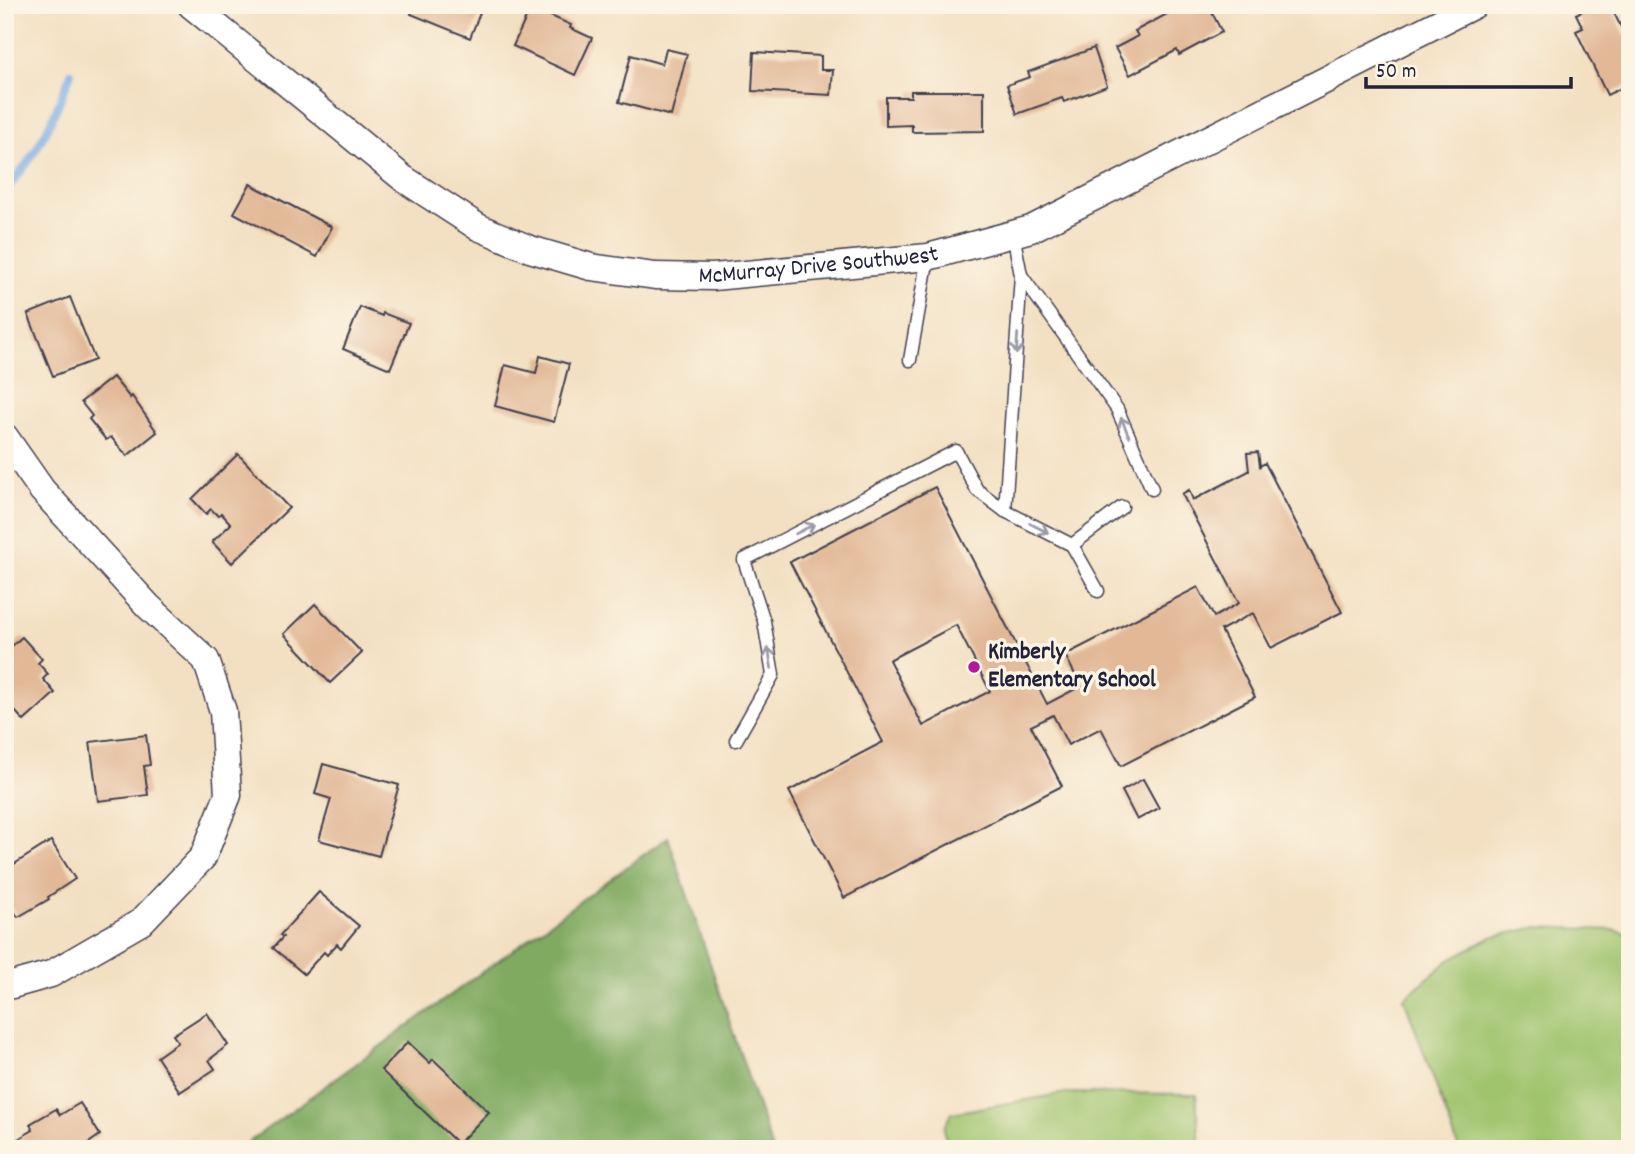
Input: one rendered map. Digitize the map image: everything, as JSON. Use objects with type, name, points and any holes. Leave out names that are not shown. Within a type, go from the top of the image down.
[{"type":"street","name":"McMurray Drive Southwest","points":[[191,5],[404,179],[478,227],[530,249],[591,267],[655,276],[713,277],[928,257],[1031,229],[1474,5]]},
{"type":"street","points":[[5,437],[42,491],[148,606],[206,660],[223,711],[228,795],[203,857],[141,922],[51,974],[5,986]]},
{"type":"lane","points":[[1005,511],[1021,275],[1013,234]]},
{"type":"lane","points":[[910,360],[928,257]]},
{"type":"lane","points":[[1021,275],[1118,408],[1152,489]]},
{"type":"lane","points":[[736,740],[773,675],[764,621],[744,560],[956,451],[976,490],[1005,511],[1072,545],[1098,591]]},
{"type":"lane","points":[[1072,545],[1122,507]]},
{"type":"green space","points":[[668,837],[772,1149],[239,1149]]},
{"type":"green space","points":[[1538,927],[1614,930],[1630,934],[1630,1149],[1459,1149],[1404,998],[1453,957],[1492,937]]},
{"type":"green space","points":[[1066,1093],[1196,1094],[1200,1149],[947,1149],[944,1127],[952,1113]]},
{"type":"building","points":[[415,5],[483,5],[470,38],[411,14]]},
{"type":"building","points":[[1184,5],[1208,5],[1222,32],[1179,55],[1177,50],[1130,75],[1115,48],[1138,36],[1135,31]]},
{"type":"building","points":[[1594,5],[1610,5],[1630,45],[1630,84],[1607,95],[1576,31],[1583,28],[1576,14]]},
{"type":"building","points":[[531,7],[592,38],[575,75],[513,46]]},
{"type":"building","points":[[1094,48],[1107,86],[1064,102],[1062,98],[1017,114],[1007,85],[1030,77],[1028,72]]},
{"type":"building","points":[[666,49],[687,54],[671,116],[619,102],[631,55],[662,64]]},
{"type":"building","points":[[754,52],[821,56],[821,70],[833,70],[831,95],[752,91]]},
{"type":"building","points":[[911,91],[984,91],[984,131],[912,132],[912,125],[886,126],[886,97],[911,97]]},
{"type":"building","points":[[250,184],[332,227],[317,257],[234,213]]},
{"type":"building","points":[[70,297],[95,360],[53,376],[28,314]]},
{"type":"building","points":[[360,307],[409,323],[390,369],[343,349]]},
{"type":"building","points":[[540,356],[569,364],[554,422],[495,406],[505,365],[536,373]]},
{"type":"building","points":[[113,377],[130,398],[132,396],[157,432],[127,456],[111,437],[106,440],[89,419],[92,416],[81,402]]},
{"type":"building","points":[[1258,452],[1260,466],[1265,463],[1342,612],[1271,648],[1253,613],[1221,630],[1255,697],[1121,766],[1101,728],[1068,745],[1053,715],[1031,726],[1062,786],[844,898],[789,791],[883,742],[790,562],[935,487],[1047,704],[1081,686],[1065,655],[1198,587],[1214,617],[1239,603],[1182,494],[1189,490],[1193,500],[1249,471],[1247,453]],"holes":[[[956,625],[990,691],[923,726],[889,660]]]},
{"type":"building","points":[[238,454],[289,508],[232,563],[212,542],[231,524],[221,513],[218,516],[211,509],[206,514],[192,499]]},
{"type":"building","points":[[315,604],[362,653],[330,683],[284,634]]},
{"type":"building","points":[[22,637],[42,659],[38,663],[48,674],[43,679],[55,693],[24,721],[5,700],[5,652]]},
{"type":"building","points":[[146,735],[150,765],[144,766],[148,795],[98,801],[90,742]]},
{"type":"building","points":[[323,764],[399,785],[379,856],[319,840],[331,799],[315,794]]},
{"type":"building","points":[[1143,779],[1159,808],[1137,820],[1122,791]]},
{"type":"building","points":[[51,841],[75,879],[48,897],[49,899],[18,917],[5,899],[5,870]]},
{"type":"building","points":[[319,892],[359,926],[341,948],[337,944],[327,955],[324,952],[304,974],[273,948],[283,937],[280,935]]},
{"type":"building","points":[[207,1013],[228,1045],[209,1060],[215,1069],[180,1092],[157,1057],[178,1042],[173,1035]]},
{"type":"building","points":[[408,1042],[430,1063],[433,1059],[489,1112],[458,1144],[381,1070]]},
{"type":"building","points":[[80,1103],[100,1135],[80,1149],[24,1149],[18,1139],[33,1130],[30,1124],[56,1109],[60,1115]]},
{"type":"waterway","points":[[5,191],[44,135],[71,73]]},
{"type":"place","name":"Kimberly Elementary School","points":[[974,667]]}]
